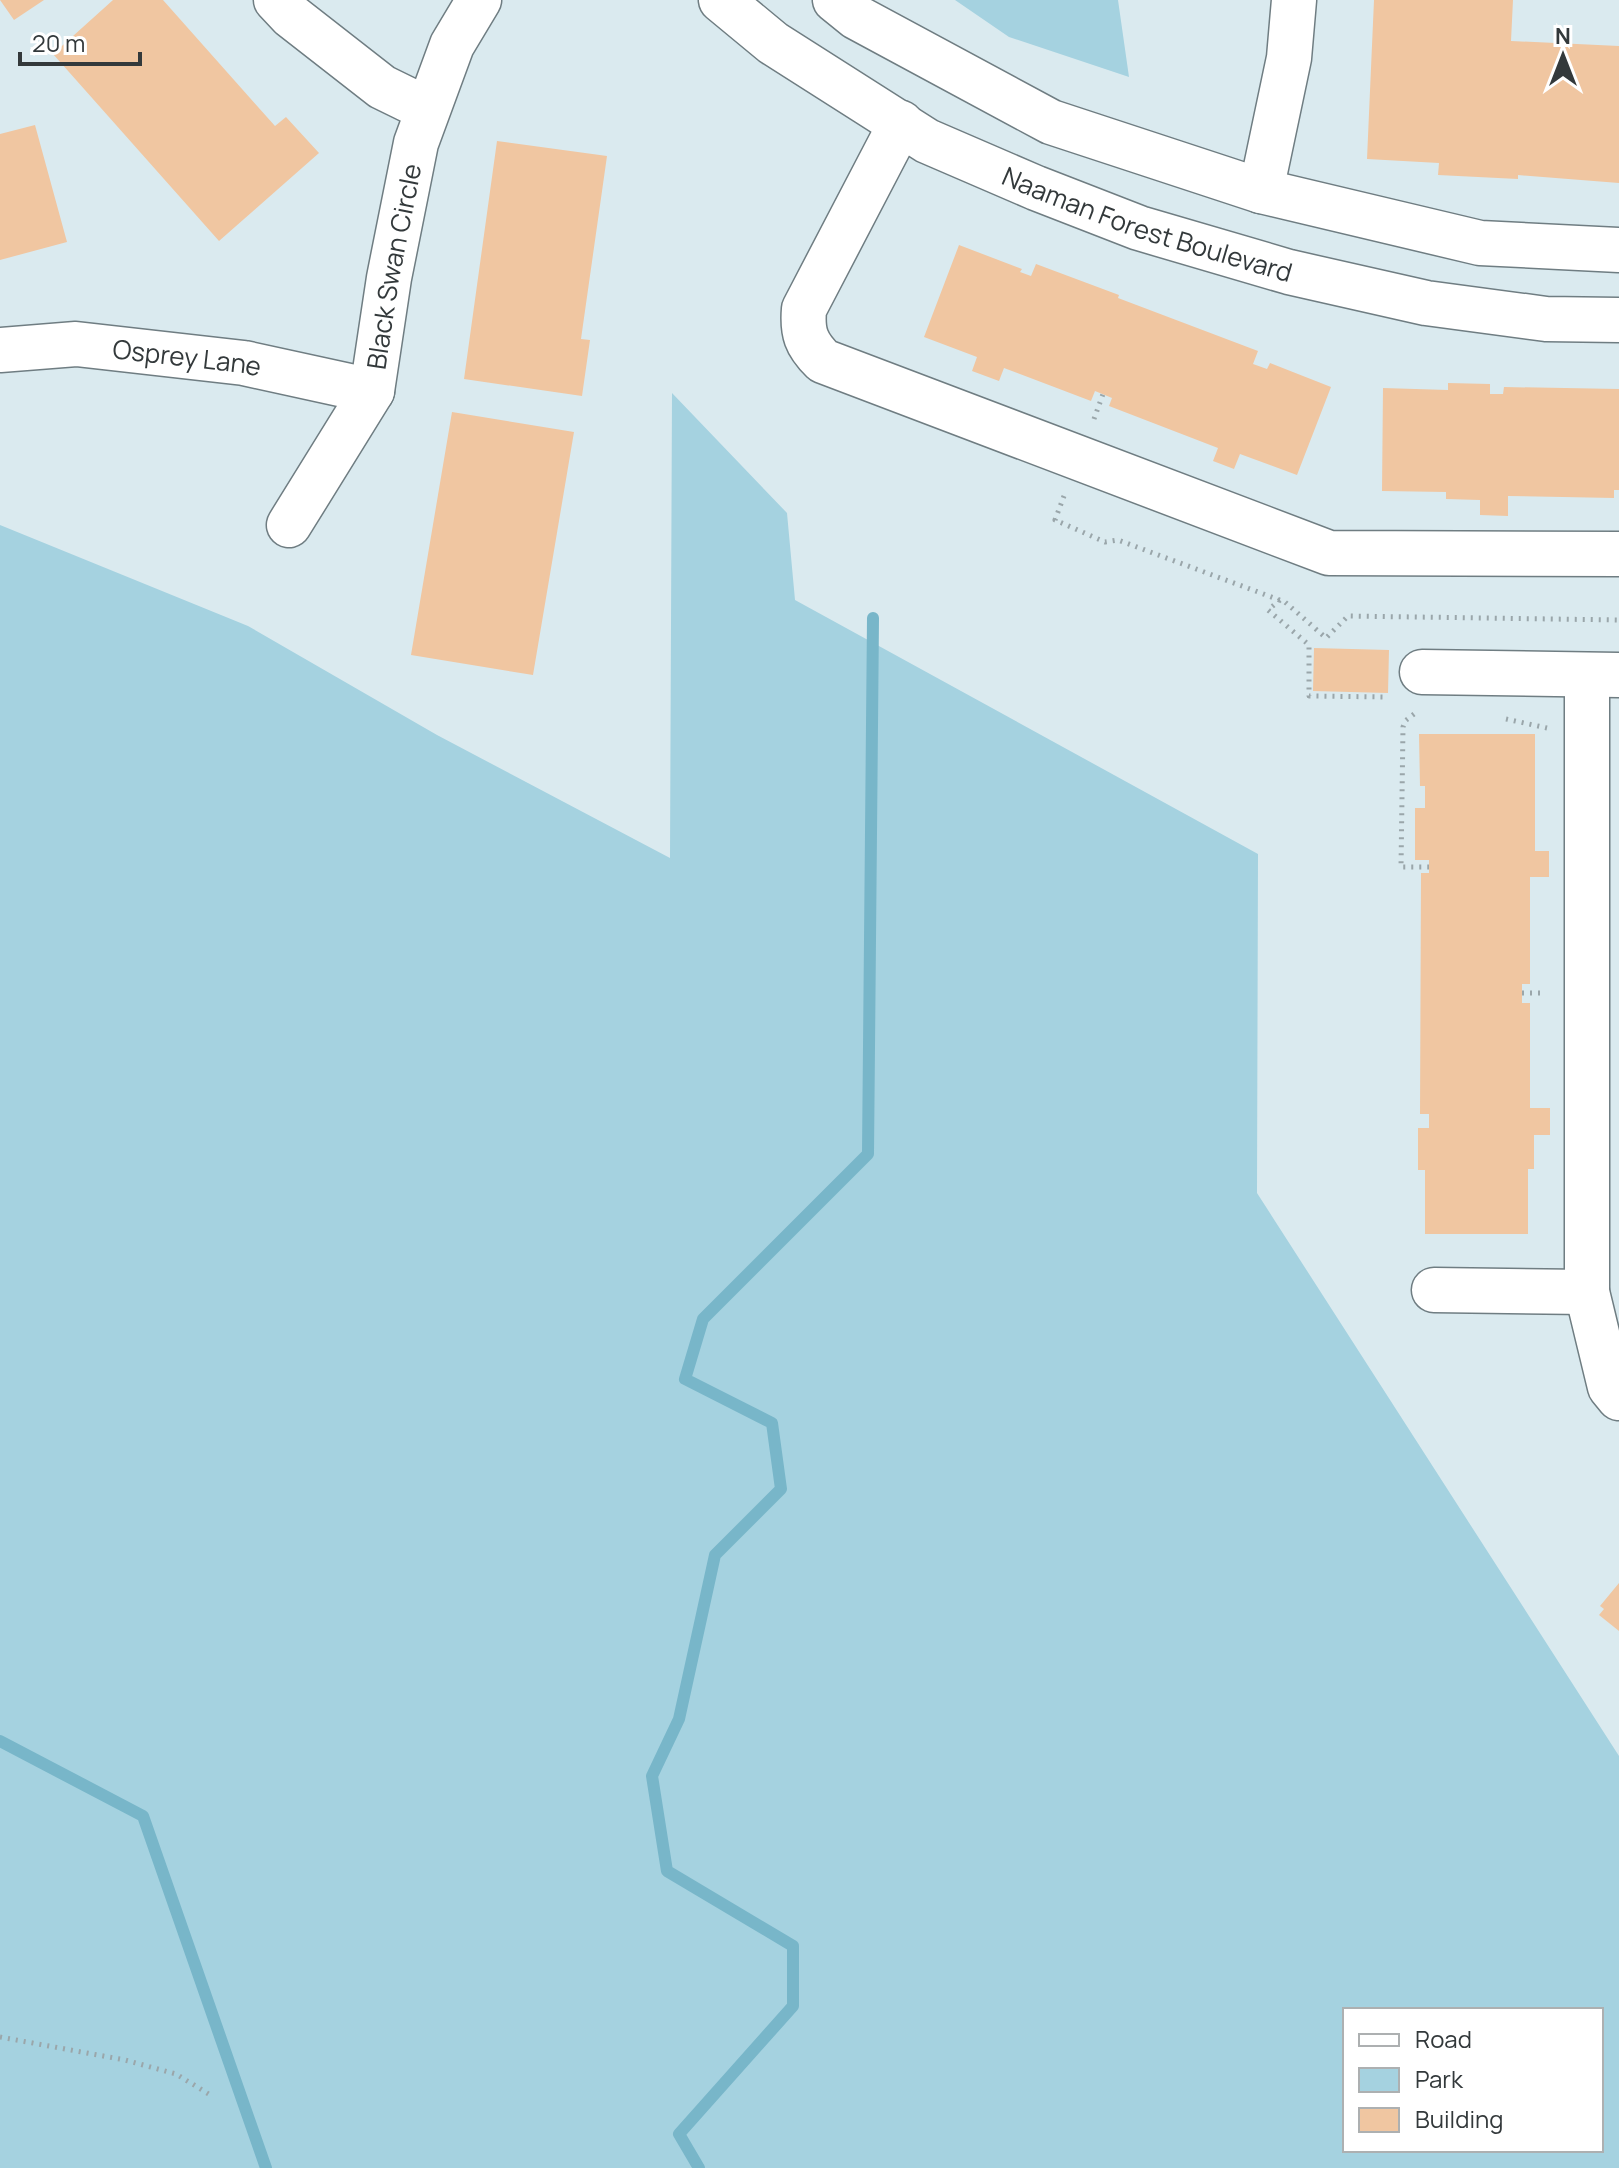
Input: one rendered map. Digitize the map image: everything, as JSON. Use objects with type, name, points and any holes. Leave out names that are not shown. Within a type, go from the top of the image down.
[{"type":"street","points":[[276,0],[291,16],[382,87],[427,109]]},
{"type":"street","name":"Black Swan Circle","points":[[289,525],[372,391],[405,195],[427,109],[452,45],[479,0]]},
{"type":"street","name":"Naaman Forest Boulevard","points":[[721,0],[773,43],[927,141],[1124,222],[1289,272],[1426,303],[1546,319],[1619,320]]},
{"type":"street","points":[[835,0],[856,17],[1051,122],[1261,191],[1480,243],[1619,250]]},
{"type":"street","points":[[1261,191],[1289,58],[1294,0]]},
{"type":"street","points":[[901,123],[804,309],[802,329],[808,347],[823,361],[1329,553],[1619,554]]},
{"type":"street","name":"Osprey Lane","points":[[0,350],[76,344],[244,363],[372,391]]},
{"type":"street","points":[[1413,696],[1603,675],[1587,1292],[1610,1387],[1619,1398]]},
{"type":"street","points":[[1434,1290],[1587,1292]]},
{"type":"path","points":[[1089,431],[1103,394]]},
{"type":"path","points":[[1280,600],[1268,610],[1309,645],[1309,696],[1413,696],[1412,715],[1403,727],[1401,867],[1429,867]]},
{"type":"path","points":[[1501,718],[1551,729]]},
{"type":"path","points":[[0,2037],[125,2060],[176,2074],[212,2096]]},
{"type":"green space","points":[[955,0],[1118,0],[1129,77],[1009,37]]},
{"type":"green space","points":[[672,393],[787,513],[795,600],[1258,854],[1257,1193],[1619,1756],[1619,2168],[0,2168],[0,525],[248,626],[437,735],[670,858]]},
{"type":"building","points":[[0,0],[44,0],[14,20]]},
{"type":"building","points":[[113,0],[163,0],[275,126],[286,117],[319,153],[219,241],[53,54]]},
{"type":"building","points":[[1374,0],[1513,0],[1511,41],[1619,46],[1619,183],[1518,175],[1518,179],[1438,175],[1439,163],[1367,159]]},
{"type":"building","points":[[35,125],[67,242],[0,260],[0,134]]},
{"type":"building","points":[[497,141],[607,156],[581,339],[590,340],[582,396],[464,379]]},
{"type":"building","points":[[959,245],[1022,269],[1020,272],[1031,276],[1036,264],[1119,295],[1118,298],[1258,351],[1253,364],[1267,369],[1270,363],[1331,387],[1297,475],[1240,454],[1234,469],[1213,461],[1218,448],[1109,406],[1112,398],[1095,391],[1091,401],[1004,368],[999,381],[972,371],[977,357],[924,337]]},
{"type":"building","points":[[1448,383],[1490,384],[1490,394],[1503,394],[1504,387],[1619,389],[1619,490],[1614,490],[1614,498],[1508,496],[1508,516],[1480,515],[1480,500],[1446,499],[1446,492],[1382,491],[1383,388],[1448,390]]},
{"type":"building","points":[[452,412],[574,432],[533,675],[411,655]]},
{"type":"building","points":[[1314,648],[1389,650],[1388,693],[1313,691]]},
{"type":"building","points":[[1419,734],[1535,734],[1535,851],[1549,851],[1549,877],[1530,877],[1530,984],[1522,984],[1522,1003],[1530,1003],[1530,1108],[1550,1108],[1550,1135],[1534,1135],[1534,1169],[1528,1169],[1528,1234],[1425,1234],[1425,1170],[1418,1170],[1418,1128],[1429,1128],[1429,1114],[1420,1114],[1421,873],[1429,873],[1429,860],[1415,860],[1415,808],[1425,808],[1425,786],[1420,786]]},
{"type":"building","points":[[1619,1583],[1619,1631],[1599,1615],[1604,1609],[1600,1606]]},
{"type":"waterway","points":[[699,2168],[679,2134],[793,2006],[793,1946],[667,1871],[652,1776],[679,1719],[715,1555],[781,1489],[772,1423],[685,1379],[703,1319],[868,1154],[873,618]]},
{"type":"waterway","points":[[0,1741],[143,1816],[266,2168]]}]
